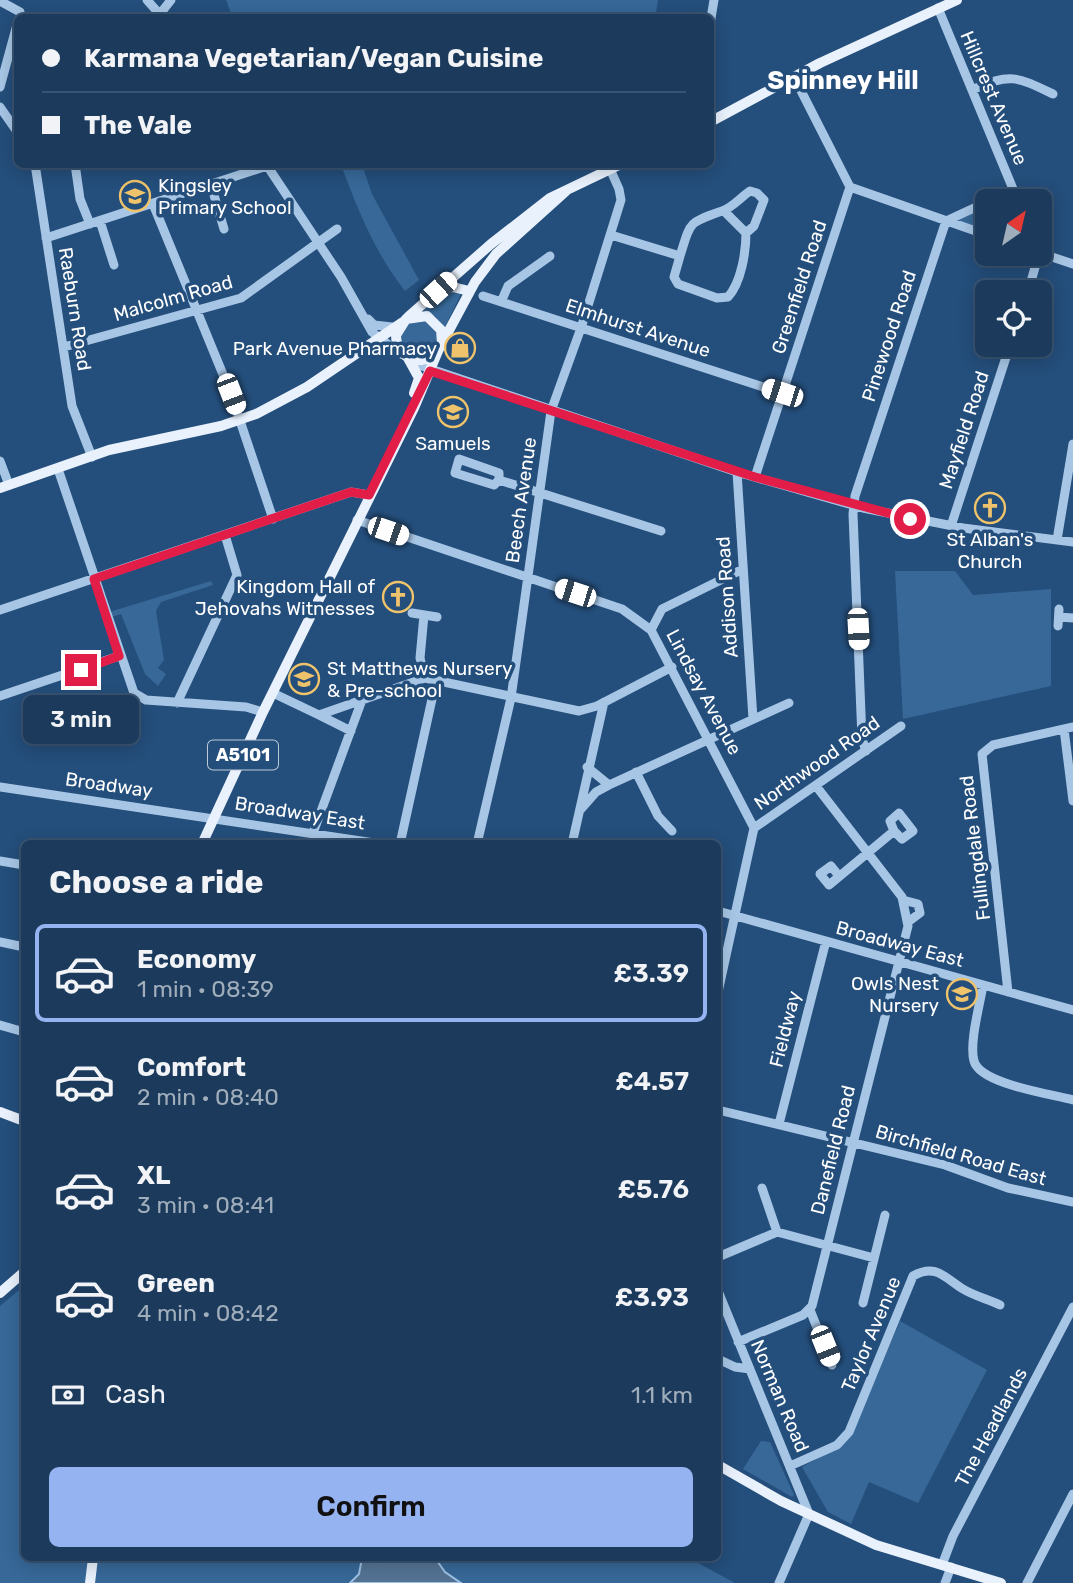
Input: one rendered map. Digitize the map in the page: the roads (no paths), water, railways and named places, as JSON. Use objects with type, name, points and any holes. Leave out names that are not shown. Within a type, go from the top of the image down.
[{"type":"main road","points":[[714,120],[794,77],[957,0]]},
{"type":"main road","points":[[4,486],[92,457],[241,420],[286,400],[400,323],[532,211],[613,168]]},
{"type":"main road","points":[[356,352],[379,347],[422,361],[440,348],[469,291],[496,254],[566,191]]},
{"type":"main road","points":[[438,290],[453,287],[469,291]]},
{"type":"main road","points":[[400,323],[421,315],[433,319],[441,330],[440,348]]},
{"type":"main road","points":[[400,323],[396,341],[405,356]]},
{"type":"main road","name":"A5101","points":[[204,840],[440,348]]},
{"type":"main road","name":"A5101","points":[[405,356],[419,377],[408,416]]},
{"type":"main road","points":[[0,1112],[21,1120]]},
{"type":"main road","points":[[0,1293],[21,1275]]},
{"type":"main road","points":[[721,1467],[809,1514],[876,1545],[1000,1583]]},
{"type":"main road","points":[[90,1583],[93,1561]]},
{"type":"street","points":[[147,0],[159,14]]},
{"type":"street","points":[[0,1],[15,14]]},
{"type":"street","name":"Hillcrest Avenue","points":[[937,8],[1012,189]]},
{"type":"street","points":[[0,87],[14,33]]},
{"type":"street","points":[[794,77],[850,187],[975,231]]},
{"type":"street","points":[[972,90],[1001,77],[1020,77],[1053,94]]},
{"type":"street","points":[[0,107],[14,127]]},
{"type":"street","name":"Raeburn Road","points":[[35,168],[72,405],[92,457]]},
{"type":"street","points":[[76,168],[80,199],[95,223],[114,265]]},
{"type":"street","points":[[46,238],[260,168]]},
{"type":"street","points":[[271,168],[377,337],[430,371],[737,472],[853,506],[951,526],[1073,542]]},
{"type":"street","name":"Beech Avenue","points":[[478,840],[510,698],[551,411],[582,328],[621,200],[615,168]]},
{"type":"street","points":[[211,185],[224,229]]},
{"type":"street","name":"Greenfield Road","points":[[755,477],[850,187]]},
{"type":"street","points":[[724,211],[746,233],[746,248],[734,288],[725,298],[678,284],[674,277],[694,222],[704,215],[724,211],[750,191],[761,196],[764,207],[754,226],[746,233]]},
{"type":"street","points":[[153,204],[241,420],[273,519]]},
{"type":"street","points":[[946,221],[975,208]]},
{"type":"street","name":"Pinewood Road","points":[[853,506],[946,221]]},
{"type":"street","name":"Malcolm Road","points":[[64,346],[241,298],[337,229]]},
{"type":"street","points":[[611,235],[680,256]]},
{"type":"street","points":[[502,302],[508,286],[550,256]]},
{"type":"street","points":[[1052,256],[1073,264]]},
{"type":"street","name":"Elmhurst Avenue","points":[[483,296],[782,393]]},
{"type":"street","points":[[366,318],[373,325],[400,323]]},
{"type":"street","name":"Mayfield Road","points":[[951,526],[1006,357]]},
{"type":"street","points":[[1057,540],[1073,444]]},
{"type":"street","points":[[459,459],[499,473],[499,480],[494,485],[455,473],[459,459]]},
{"type":"street","points":[[0,461],[4,486]]},
{"type":"street","points":[[58,469],[119,656],[137,696],[146,700],[246,707],[263,712]]},
{"type":"street","name":"Addison Road","points":[[737,472],[753,719]]},
{"type":"street","points":[[499,480],[661,531]]},
{"type":"street","points":[[0,610],[351,492],[369,495]]},
{"type":"street","points":[[853,506],[862,739],[866,751]]},
{"type":"street","name":"Lindsay Avenue","points":[[357,520],[622,609],[651,630],[754,828]]},
{"type":"street","points":[[177,703],[237,575],[225,535]]},
{"type":"street","points":[[651,630],[662,608],[743,569]]},
{"type":"street","points":[[412,613],[437,617]]},
{"type":"street","points":[[424,615],[420,658],[425,678]]},
{"type":"street","points":[[1059,617],[1073,618]]},
{"type":"street","points":[[0,696],[119,656]]},
{"type":"street","points":[[319,715],[425,678],[573,711],[604,702],[672,667]]},
{"type":"street","points":[[401,840],[436,681]]},
{"type":"street","points":[[275,694],[351,731]]},
{"type":"street","points":[[102,727],[122,720],[137,696]]},
{"type":"street","points":[[313,833],[362,700]]},
{"type":"street","points":[[573,840],[587,767],[604,702]]},
{"type":"street","points":[[581,809],[596,792],[609,785],[789,703]]},
{"type":"street","name":"Northwood Road","points":[[754,828],[901,726]]},
{"type":"street","points":[[1069,728],[1073,801]]},
{"type":"street","name":"Fullingdale Road","points":[[1008,992],[982,754],[993,745],[1069,728]]},
{"type":"street","points":[[587,767],[609,785]]},
{"type":"street","points":[[636,772],[658,816],[672,831]]},
{"type":"street","name":"Danefield Road","points":[[810,1310],[908,922],[903,900],[817,786]]},
{"type":"street","name":"Broadway","points":[[0,787],[213,817]]},
{"type":"street","name":"Broadway East","points":[[213,817],[356,840]]},
{"type":"street","points":[[721,979],[754,828]]},
{"type":"street","points":[[839,876],[894,831]]},
{"type":"street","points":[[0,861],[21,864]]},
{"type":"street","name":"Danefield Road","points":[[903,900],[918,904],[920,913],[908,922]]},
{"type":"street","name":"Broadway East","points":[[721,912],[1073,1010]]},
{"type":"street","name":"Fieldway","points":[[779,1124],[826,941]]},
{"type":"street","points":[[0,942],[21,946]]},
{"type":"street","points":[[983,985],[973,1053],[977,1068],[989,1078],[1073,1100]]},
{"type":"street","points":[[0,1025],[21,1031]]},
{"type":"street","name":"Birchfield Road East","points":[[721,1111],[945,1164],[1017,1191],[1073,1202]]},
{"type":"street","points":[[762,1188],[777,1232]]},
{"type":"street","points":[[863,1303],[885,1215]]},
{"type":"street","points":[[721,1256],[777,1232],[874,1258]]},
{"type":"street","name":"Taylor Avenue","points":[[790,1466],[837,1445],[849,1432],[913,1276],[927,1270],[942,1272],[963,1289],[1000,1305]]},
{"type":"street","name":"Norman Road","points":[[721,1299],[809,1514]]},
{"type":"street","name":"The Headlands","points":[[945,1583],[953,1536],[1073,1307]]},
{"type":"street","points":[[738,1342],[810,1310],[832,1365]]},
{"type":"street","points":[[721,1360],[735,1367],[750,1369]]},
{"type":"street","points":[[1027,1583],[1073,1494]]},
{"type":"street","points":[[779,1583],[809,1514]]},
{"type":"place","name":"Kingsley Primary School","points":[[135,196]]},
{"type":"place","name":"Park Avenue Pharmacy","points":[[460,348]]},
{"type":"place","name":"Samuels","points":[[453,412]]},
{"type":"place","name":"St Alban's Church","points":[[990,508]]},
{"type":"place","name":"Kingdom Hall of Jehovahs Witnesses","points":[[398,597]]},
{"type":"place","name":"St Matthews Nursery & Pre-school","points":[[304,679]]},
{"type":"place","name":"Owls Nest Nursery","points":[[962,994]]},
{"type":"district","name":"Spinney Hill","points":[[843,80]]}]
